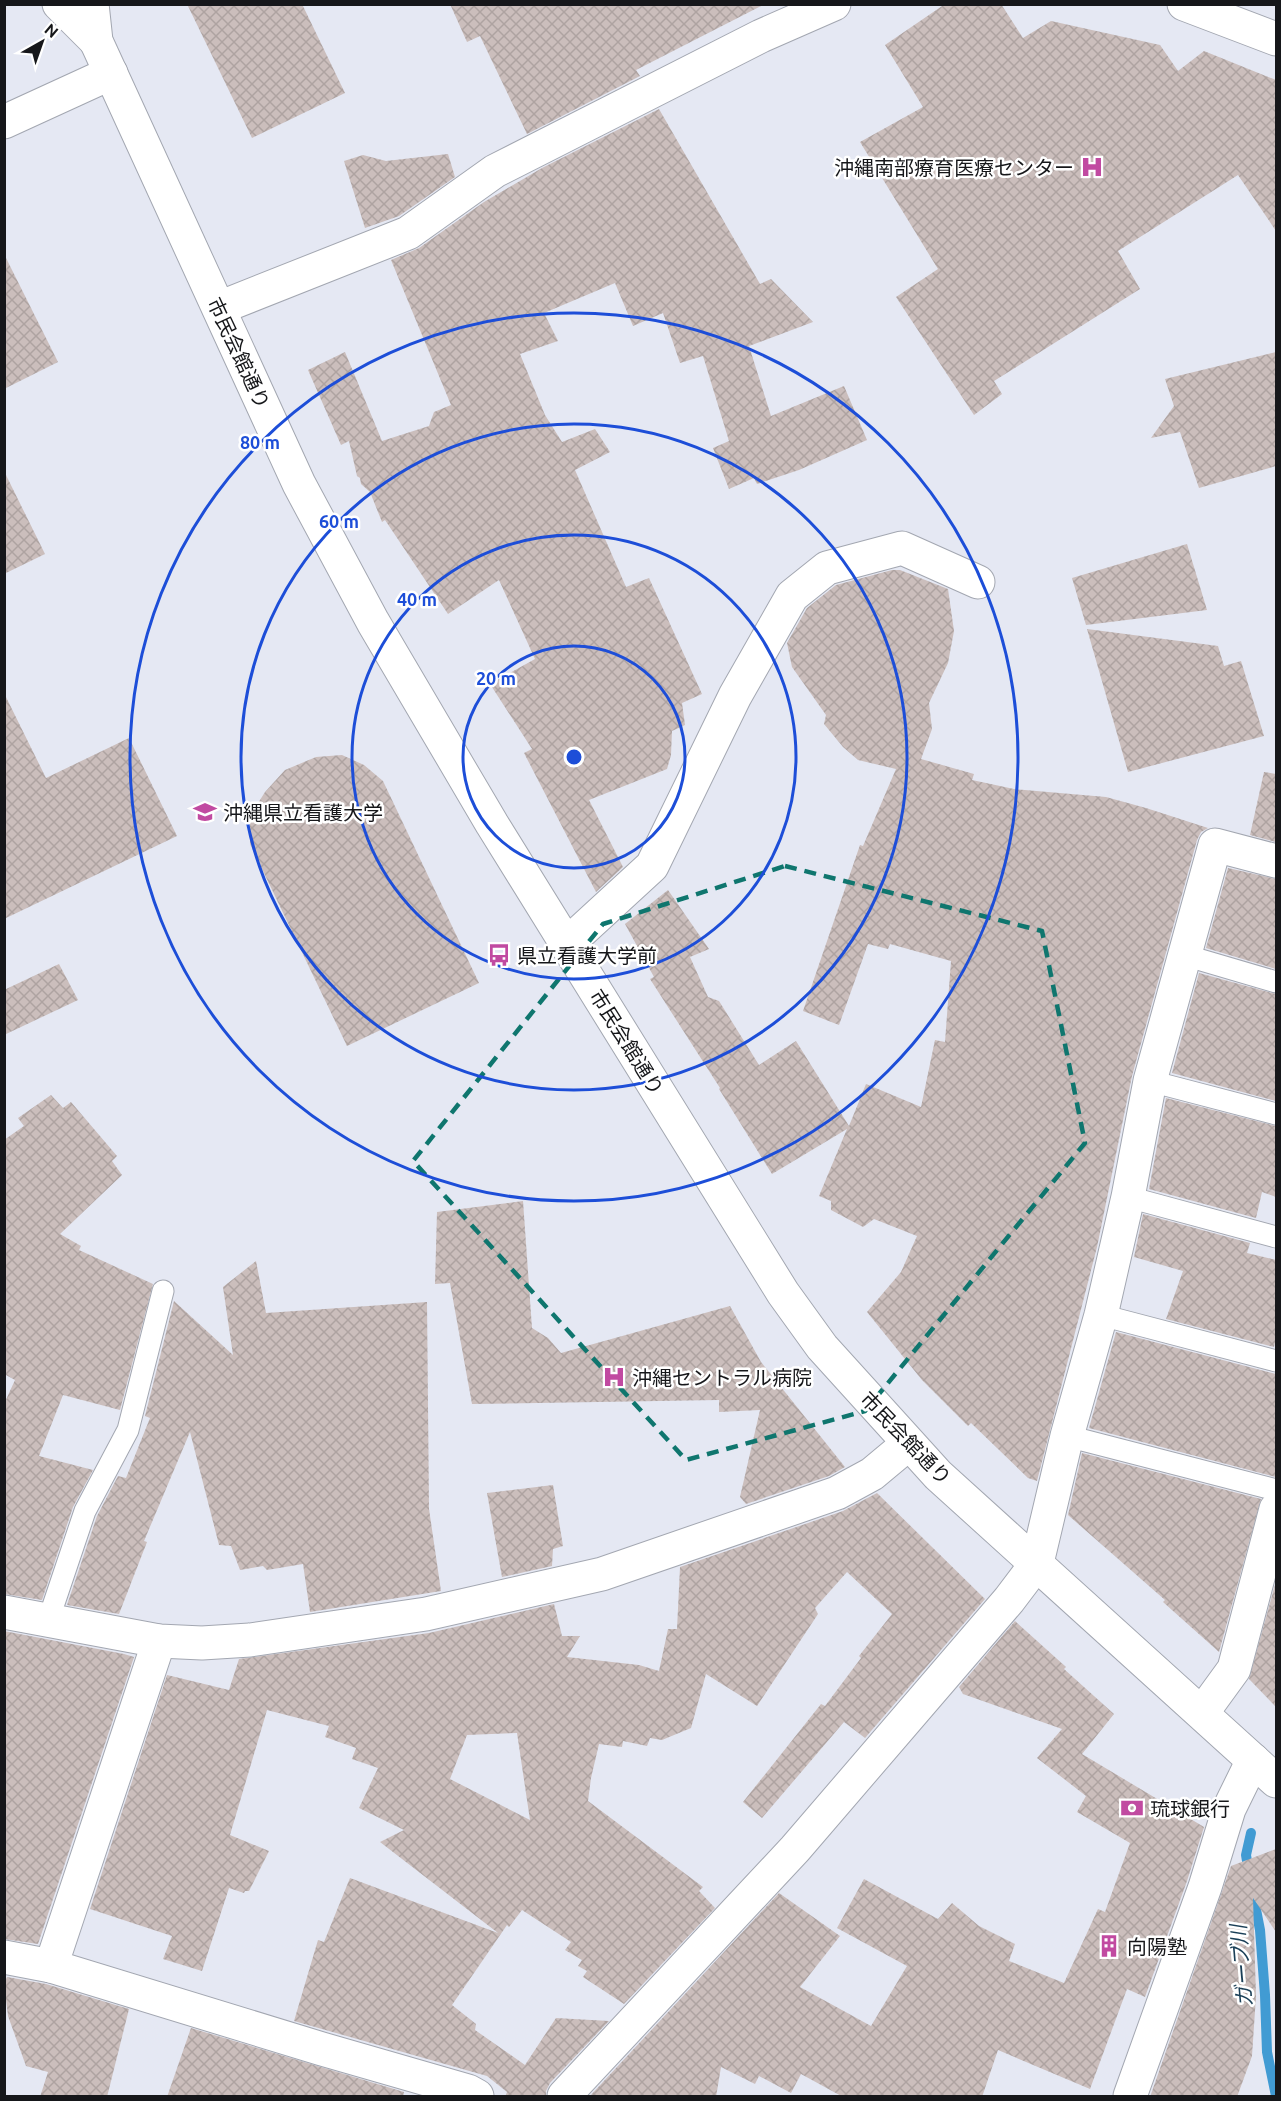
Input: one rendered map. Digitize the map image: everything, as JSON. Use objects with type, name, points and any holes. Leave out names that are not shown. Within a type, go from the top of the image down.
[{"type":"street","name":"市民会館通り","points":[[59,4],[96,41]]},
{"type":"street","name":"市民会館通り","points":[[92,4],[96,41],[299,484],[373,622],[492,824],[783,1293],[822,1347],[938,1475],[1265,1770]]},
{"type":"street","points":[[219,308],[408,233],[495,171],[761,36],[834,4]]},
{"type":"street","points":[[1184,4],[1276,39]]},
{"type":"street","points":[[4,122],[111,73]]},
{"type":"street","points":[[566,945],[652,866],[735,696],[792,596],[827,568],[902,548],[978,582]]},
{"type":"street","points":[[564,2097],[795,1849],[1010,1600],[1037,1563],[1067,1436],[1101,1315],[1128,1197],[1150,1081],[1215,845],[1276,861]]},
{"type":"street","points":[[4,1611],[159,1641],[202,1643],[250,1641],[426,1614],[602,1574],[837,1492],[872,1473],[908,1444]]},
{"type":"street","points":[[1202,1713],[1234,1669],[1276,1509]]},
{"type":"street","points":[[51,1966],[159,1641]]},
{"type":"street","points":[[1130,2097],[1205,1887],[1229,1809],[1265,1770]]},
{"type":"street","points":[[4,1957],[51,1966],[468,2091],[477,2097]]},
{"type":"lane","points":[[1184,955],[1276,982]]},
{"type":"lane","points":[[1150,1081],[1276,1114]]},
{"type":"lane","points":[[1128,1197],[1276,1237]]},
{"type":"lane","points":[[48,1621],[85,1511],[128,1430],[163,1291]]},
{"type":"lane","points":[[1101,1315],[1276,1361]]},
{"type":"lane","points":[[1067,1436],[1276,1490]]},
{"type":"highlighted area","points":[[785,866],[1042,931],[1085,1143],[865,1411],[686,1460],[413,1161],[603,924]]},
{"type":"building","points":[[187,4],[302,4],[345,93],[252,138]]},
{"type":"building","points":[[450,4],[765,4],[636,70],[640,76],[527,134],[480,36],[467,42]]},
{"type":"building","points":[[945,4],[1001,4],[1023,38],[1051,21],[1160,45],[1178,71],[1204,51],[1276,80],[1276,231],[1238,175],[1118,251],[1140,289],[994,381],[1002,394],[974,415],[896,297],[938,269],[860,142],[923,107],[885,45]]},
{"type":"building","points":[[659,109],[760,284],[771,279],[813,322],[749,346],[771,416],[844,386],[867,440],[799,470],[757,484],[754,478],[729,489],[713,448],[729,441],[703,356],[680,363],[663,313],[633,326],[615,283],[544,313],[558,341],[520,354],[545,415],[562,442],[595,429],[610,452],[575,470],[626,587],[649,578],[702,694],[682,703],[685,725],[672,731],[671,755],[667,769],[589,800],[623,867],[596,892],[524,753],[532,749],[490,684],[535,659],[499,580],[448,614],[385,520],[382,522],[370,492],[361,484],[357,476],[349,441],[341,445],[308,370],[345,352],[382,441],[429,426],[434,412],[451,405],[391,260],[419,248],[484,202],[542,168]]},
{"type":"building","points":[[448,154],[455,177],[399,216],[365,228],[344,161],[363,155],[386,161]]},
{"type":"building","points":[[4,254],[58,362],[4,389]]},
{"type":"building","points":[[1276,352],[1276,466],[1199,488],[1180,432],[1151,438],[1174,406],[1165,379]]},
{"type":"building","points":[[4,471],[45,554],[4,574]]},
{"type":"building","points":[[1187,544],[1207,610],[1086,625],[1072,578]]},
{"type":"building","points":[[892,570],[900,570],[948,589],[954,631],[948,663],[929,703],[932,729],[921,759],[974,774],[972,780],[1014,789],[1106,797],[1208,828],[1201,832],[1197,840],[1132,1076],[1097,1247],[1037,1481],[1028,1478],[971,1423],[968,1426],[922,1380],[867,1312],[901,1272],[917,1236],[874,1219],[863,1227],[831,1210],[831,1201],[819,1196],[847,1129],[772,1174],[650,979],[654,977],[625,924],[668,890],[709,949],[690,957],[708,997],[719,1001],[759,1065],[796,1041],[849,1126],[866,1084],[921,1107],[935,1040],[945,1042],[951,961],[890,944],[888,949],[868,944],[839,1025],[803,1011],[860,845],[863,846],[896,769],[858,760],[843,747],[824,724],[826,715],[792,667],[787,643],[807,608],[836,585]]},
{"type":"building","points":[[1087,629],[1218,646],[1224,666],[1241,661],[1264,736],[1128,772]]},
{"type":"building","name":"沖縄県立看護大学","points":[[4,693],[46,778],[129,738],[177,836],[4,919]]},
{"type":"building","points":[[342,755],[364,765],[383,781],[479,983],[347,1046],[250,844],[250,816],[265,792],[285,770],[316,757]]},
{"type":"building","points":[[1264,772],[1276,774],[1276,842],[1250,835]]},
{"type":"building","points":[[1228,868],[1276,879],[1276,969],[1206,948]]},
{"type":"building","points":[[59,964],[78,1000],[4,1035],[4,990]]},
{"type":"building","points":[[1199,973],[1276,994],[1276,1101],[1172,1073]]},
{"type":"building","points":[[51,1095],[63,1108],[71,1102],[117,1156],[112,1161],[122,1175],[60,1234],[81,1246],[79,1250],[153,1284],[120,1410],[63,1395],[39,1456],[93,1470],[73,1507],[42,1600],[4,1594],[4,1404],[15,1380],[4,1374],[4,1140],[24,1126],[18,1118]]},
{"type":"building","points":[[1166,1098],[1276,1126],[1276,1197],[1262,1192],[1256,1218],[1149,1189]]},
{"type":"building","name":"沖縄セントラル病院","points":[[523,1201],[532,1328],[548,1338],[561,1353],[730,1306],[761,1362],[845,1467],[829,1476],[746,1504],[740,1497],[760,1410],[719,1412],[719,1400],[472,1404],[450,1283],[435,1284],[437,1212]]},
{"type":"building","points":[[1143,1214],[1250,1243],[1247,1253],[1276,1260],[1274,1347],[1166,1319],[1183,1271],[1134,1257]]},
{"type":"building","points":[[256,1261],[266,1313],[427,1302],[429,1509],[441,1591],[310,1612],[303,1564],[267,1570],[263,1566],[240,1570],[231,1546],[219,1545],[190,1432],[144,1541],[147,1542],[119,1614],[67,1605],[97,1516],[118,1476],[126,1478],[150,1418],[145,1416],[174,1301],[233,1355],[223,1287]]},
{"type":"building","points":[[1116,1332],[1276,1374],[1276,1477],[1089,1428]]},
{"type":"building","points":[[1082,1453],[1261,1499],[1219,1652],[1163,1602],[1165,1600],[1068,1515]]},
{"type":"building","points":[[553,1485],[563,1546],[553,1549],[552,1566],[502,1577],[487,1493]]},
{"type":"building","points":[[877,1493],[985,1599],[865,1738],[844,1722],[762,1818],[743,1802],[821,1704],[825,1706],[861,1658],[859,1656],[892,1614],[847,1572],[815,1608],[818,1614],[757,1706],[706,1674],[691,1728],[662,1740],[650,1738],[647,1746],[623,1741],[622,1747],[599,1744],[588,1801],[703,1887],[699,1891],[715,1908],[624,2004],[583,1977],[587,1971],[578,1966],[582,1960],[565,1950],[571,1942],[522,1910],[509,1927],[507,1925],[452,2005],[476,2024],[475,2030],[525,2065],[556,2018],[609,2021],[550,2083],[546,2097],[505,2097],[507,2092],[487,2076],[294,2021],[318,1940],[324,1942],[350,1878],[498,1933],[380,1842],[404,1830],[359,1808],[378,1768],[352,1759],[356,1748],[325,1737],[329,1726],[267,1710],[230,1835],[269,1851],[249,1891],[244,1893],[229,1888],[202,1971],[163,1959],[172,1936],[90,1909],[167,1675],[229,1690],[239,1659],[429,1633],[554,1604],[562,1636],[580,1636],[567,1657],[639,1665],[659,1671],[668,1629],[677,1629],[680,1567],[843,1511]],"holes":[[[517,1733],[530,1820],[450,1779],[467,1735]]]},
{"type":"building","points":[[1276,1581],[1276,1707],[1249,1679]]},
{"type":"building","points":[[1015,1621],[1114,1714],[1082,1754],[1204,1827],[1145,1997],[1127,1989],[1090,2089],[998,2050],[982,2097],[843,2097],[801,2074],[791,2093],[759,2076],[755,2084],[721,2067],[716,2097],[589,2097],[779,1893],[840,1936],[800,1987],[871,2026],[907,1966],[837,1928],[864,1879],[938,1919],[952,1903],[979,1926],[1015,1944],[1009,1961],[1064,1983],[1098,1909],[1105,1912],[1130,1843],[1077,1812],[1086,1796],[1037,1758],[1062,1729],[963,1694],[959,1687]]},
{"type":"building","points":[[4,1631],[134,1657],[38,1944],[4,1939]]},
{"type":"building","points":[[1276,1849],[1276,1932],[1253,1898],[1256,1996],[1252,2056],[1237,2097],[1150,2097],[1231,1866]]},
{"type":"building","points":[[7,1977],[46,1984],[129,2009],[107,2097],[40,2097],[48,2072],[26,2066],[8,2016],[4,1983]]},
{"type":"building","points":[[191,2028],[404,2092],[403,2097],[167,2097]]},
{"type":"waterway","name":"ガーブ川","points":[[1249,1873],[1246,1855],[1251,1833]]},
{"type":"waterway","name":"ガーブ川","points":[[1252,1889],[1260,1930],[1267,2052],[1276,2096]]},
{"type":"place","name":"沖縄南部療育医療センター","points":[[1092,167]]},
{"type":"place","name":"沖縄県立看護大学","points":[[205,812]]},
{"type":"place","name":"県立看護大学前","points":[[499,955]]},
{"type":"place","name":"沖縄セントラル病院","points":[[614,1377]]},
{"type":"place","name":"琉球銀行","points":[[1132,1808]]},
{"type":"place","name":"向陽塾","points":[[1109,1946]]}]
